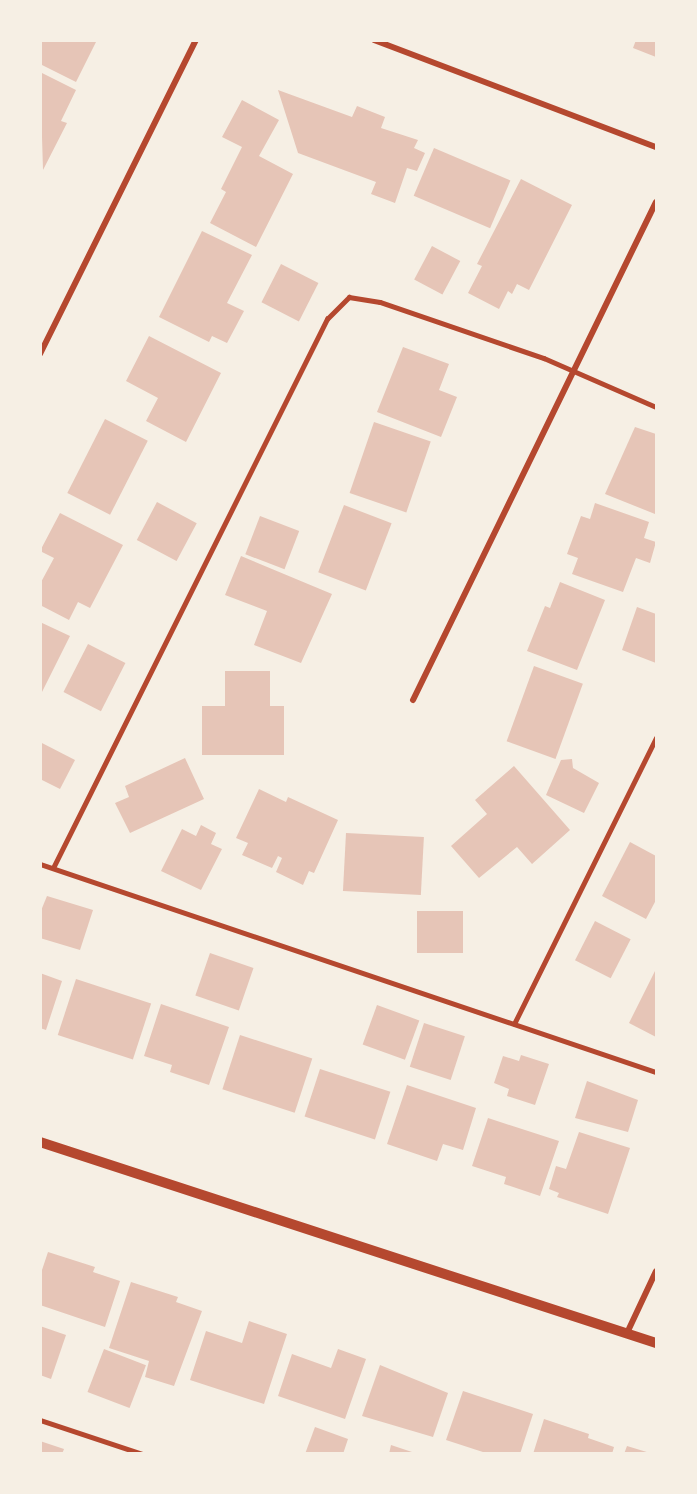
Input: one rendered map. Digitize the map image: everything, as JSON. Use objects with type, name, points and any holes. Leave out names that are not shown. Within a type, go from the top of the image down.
[{"type":"street","points":[[40,354],[196,40]]},
{"type":"street","points":[[374,40],[657,147]]},
{"type":"street","points":[[413,700],[572,369],[657,202]]},
{"type":"street","points":[[40,1142],[657,1343]]},
{"type":"street","points":[[627,1333],[657,1271]]},
{"type":"lane","points":[[53,868],[327,319],[349,297],[380,302],[572,369],[657,407]]},
{"type":"lane","points":[[514,1024],[657,738]]},
{"type":"lane","points":[[40,864],[657,1072]]},
{"type":"lane","points":[[40,1420],[143,1454]]},
{"type":"building","points":[[40,40],[97,40],[76,82],[40,64]]},
{"type":"building","points":[[636,40],[656,40],[656,57],[633,48]]},
{"type":"building","points":[[40,72],[76,90],[61,121],[67,123],[43,170]]},
{"type":"building","points":[[278,90],[352,117],[357,106],[385,117],[381,128],[418,140],[414,148],[425,153],[417,171],[407,168],[395,203],[371,194],[376,182],[298,153]]},
{"type":"building","points":[[242,100],[279,120],[259,156],[293,174],[256,247],[210,223],[226,192],[221,189],[242,147],[222,137]]},
{"type":"building","points":[[434,148],[510,180],[490,228],[414,196]]},
{"type":"building","points":[[521,179],[572,205],[529,290],[517,284],[512,294],[508,291],[499,309],[468,293],[482,266],[477,264]]},
{"type":"building","points":[[202,231],[252,255],[227,303],[244,311],[227,343],[212,336],[209,342],[159,317]]},
{"type":"building","points":[[432,246],[460,261],[442,295],[414,280]]},
{"type":"building","points":[[281,264],[318,283],[299,321],[261,302]]},
{"type":"building","points":[[149,336],[221,373],[186,442],[146,421],[158,398],[126,381]]},
{"type":"building","points":[[403,347],[449,364],[439,390],[457,397],[441,437],[377,412]]},
{"type":"building","points":[[105,419],[148,441],[110,515],[67,493]]},
{"type":"building","points":[[374,422],[431,442],[406,512],[350,493]]},
{"type":"building","points":[[635,427],[656,434],[655,514],[605,494]]},
{"type":"building","points":[[157,502],[197,523],[177,561],[137,540]]},
{"type":"building","points":[[595,503],[649,522],[644,538],[656,542],[650,563],[636,558],[623,592],[572,574],[578,558],[567,554],[581,516],[590,519]]},
{"type":"building","points":[[344,505],[392,523],[366,590],[318,572]]},
{"type":"building","points":[[60,513],[123,545],[90,608],[78,602],[69,620],[40,605],[40,584],[54,558],[40,551]]},
{"type":"building","points":[[260,516],[299,531],[285,569],[245,554]]},
{"type":"building","points":[[241,556],[332,594],[301,663],[254,645],[267,611],[225,595]]},
{"type":"building","points":[[560,582],[605,600],[577,670],[527,651],[545,606],[550,608]]},
{"type":"building","points":[[637,607],[656,614],[656,663],[622,650]]},
{"type":"building","points":[[40,622],[70,636],[40,696]]},
{"type":"building","points":[[88,644],[125,663],[101,711],[63,692]]},
{"type":"building","points":[[534,666],[583,684],[556,759],[507,741]]},
{"type":"building","points":[[225,671],[270,671],[270,706],[284,706],[284,755],[202,755],[202,706],[225,706]]},
{"type":"building","points":[[40,742],[75,760],[60,789],[40,779]]},
{"type":"building","points":[[185,758],[204,799],[130,833],[115,803],[129,797],[125,786]]},
{"type":"building","points":[[572,759],[573,768],[599,783],[584,813],[546,795],[561,760]]},
{"type":"building","points":[[514,766],[570,830],[532,864],[517,847],[479,878],[451,846],[487,814],[475,800]]},
{"type":"building","points":[[259,789],[286,802],[288,797],[338,820],[314,873],[309,871],[303,885],[276,872],[282,858],[278,856],[272,868],[242,855],[248,843],[236,838]]},
{"type":"building","points":[[201,825],[216,833],[211,844],[222,849],[201,890],[161,871],[182,829],[196,836]]},
{"type":"building","points":[[346,833],[424,837],[421,895],[343,891]]},
{"type":"building","points":[[630,842],[656,856],[656,900],[646,919],[602,896]]},
{"type":"building","points":[[47,896],[93,910],[80,950],[40,938],[40,913]]},
{"type":"building","points":[[417,911],[463,911],[463,953],[417,953]]},
{"type":"building","points":[[595,921],[631,939],[611,978],[575,960]]},
{"type":"building","points":[[210,953],[253,968],[239,1011],[195,996]]},
{"type":"building","points":[[656,969],[656,1037],[629,1023]]},
{"type":"building","points":[[40,973],[62,981],[46,1030],[40,1028]]},
{"type":"building","points":[[76,979],[151,1003],[133,1060],[58,1035]]},
{"type":"building","points":[[161,1004],[229,1027],[209,1085],[170,1072],[172,1065],[144,1056]]},
{"type":"building","points":[[377,1005],[419,1020],[405,1060],[363,1044]]},
{"type":"building","points":[[424,1023],[465,1036],[451,1080],[410,1067]]},
{"type":"building","points":[[240,1035],[312,1058],[295,1113],[222,1089]]},
{"type":"building","points":[[521,1055],[549,1064],[535,1105],[507,1096],[509,1089],[494,1083],[503,1056],[519,1061]]},
{"type":"building","points":[[320,1069],[390,1092],[375,1139],[305,1117]]},
{"type":"building","points":[[587,1081],[638,1100],[628,1132],[575,1118]]},
{"type":"building","points":[[407,1085],[476,1108],[463,1150],[443,1144],[437,1161],[387,1144]]},
{"type":"building","points":[[488,1118],[559,1141],[540,1196],[504,1184],[506,1177],[472,1166]]},
{"type":"building","points":[[579,1132],[630,1148],[608,1214],[557,1197],[559,1193],[549,1189],[556,1166],[566,1169]]},
{"type":"building","points":[[48,1252],[95,1267],[93,1272],[120,1281],[105,1327],[40,1305],[40,1276]]},
{"type":"building","points":[[131,1282],[178,1297],[176,1302],[202,1311],[174,1386],[145,1377],[149,1361],[109,1348]]},
{"type":"building","points":[[249,1321],[287,1334],[264,1404],[190,1380],[206,1331],[242,1343]]},
{"type":"building","points":[[40,1326],[66,1335],[51,1379],[40,1375]]},
{"type":"building","points":[[104,1349],[146,1365],[130,1408],[88,1392]]},
{"type":"building","points":[[338,1349],[366,1359],[345,1419],[278,1396],[292,1354],[331,1368]]},
{"type":"building","points":[[380,1365],[448,1393],[433,1437],[362,1416]]},
{"type":"building","points":[[463,1391],[533,1414],[520,1454],[489,1454],[446,1440]]},
{"type":"building","points":[[544,1419],[589,1434],[588,1438],[614,1447],[612,1454],[533,1454]]},
{"type":"building","points":[[315,1427],[348,1439],[343,1454],[305,1454]]},
{"type":"building","points":[[40,1441],[64,1449],[62,1454],[40,1454]]},
{"type":"building","points":[[391,1445],[415,1453],[415,1454],[389,1454]]},
{"type":"building","points":[[627,1446],[650,1453],[650,1454],[624,1454]]}]
